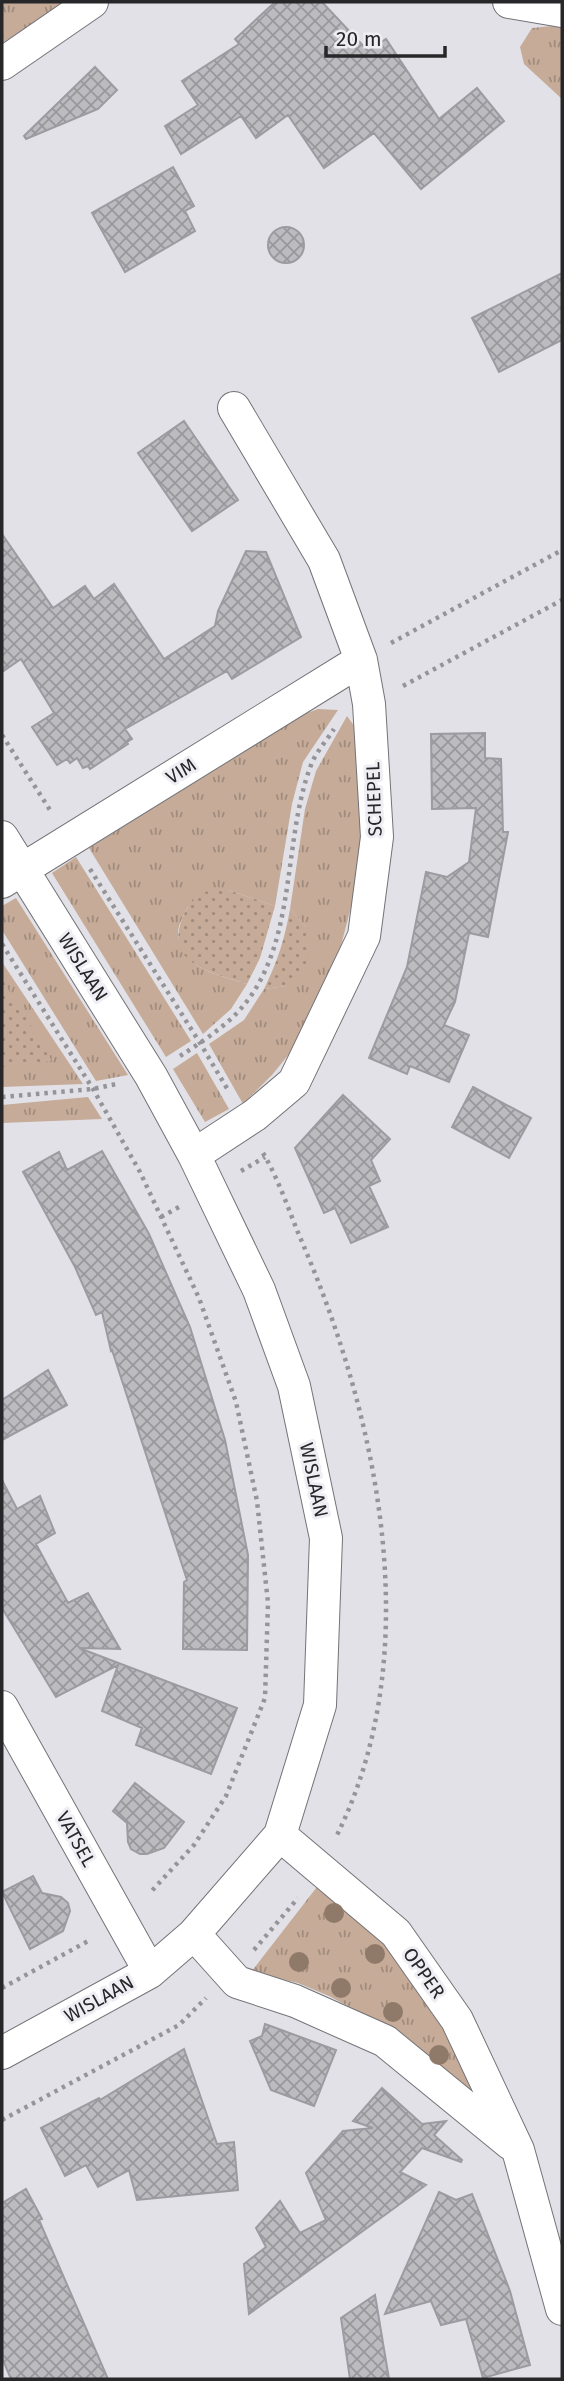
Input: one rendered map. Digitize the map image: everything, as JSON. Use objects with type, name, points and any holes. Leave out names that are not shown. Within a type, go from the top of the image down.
[{"type":"street","points":[[2,64],[92,2]]},
{"type":"street","points":[[509,2],[562,11]]},
{"type":"street","name":"SCHEPEL","points":[[194,1155],[246,1121],[294,1082],[364,936],[377,837],[372,738],[361,660],[324,559],[234,408]]},
{"type":"street","name":"VIM","points":[[12,876],[361,660]]},
{"type":"street","name":"WISLAAN","points":[[2,837],[12,876],[151,1076],[194,1155],[259,1290],[294,1387],[326,1538],[320,1705],[280,1835],[194,1934],[150,1972],[2,2053]]},
{"type":"street","name":"VATSEL","points":[[2,1707],[150,1972]]},
{"type":"street","name":"OPPER","points":[[280,1835],[396,1933],[457,2020],[518,2150],[562,2309]]},
{"type":"street","points":[[194,1934],[237,1982],[343,2020],[386,2041],[518,2150]]},
{"type":"path","points":[[361,660],[562,550]]},
{"type":"path","points":[[403,686],[562,600]]},
{"type":"path","points":[[2,1097],[93,1089],[151,1076],[201,1043],[236,1014],[254,991],[268,962],[279,927],[298,811],[312,763],[337,724]]},
{"type":"path","points":[[2,735],[201,1043],[246,1121]]},
{"type":"path","points":[[2,944],[93,1089],[141,1172],[199,1298],[236,1402],[257,1501],[268,1603],[265,1698],[226,1796],[194,1845],[122,1923],[2,1988]]},
{"type":"green space","points":[[2,2],[67,2],[2,43]]},
{"type":"green space","points":[[562,25],[562,99],[524,64],[520,47],[532,28]]},
{"type":"green space","points":[[318,709],[338,710],[303,762],[292,804],[275,906],[228,890],[188,907],[180,923],[180,945],[193,963],[247,984],[231,1009],[203,1034],[89,848],[304,714]]},
{"type":"green space","points":[[347,716],[361,735],[363,799],[360,854],[352,903],[337,961],[298,1043],[272,1075],[243,1104],[209,1044],[244,1020],[264,989],[286,986],[306,927],[290,909],[305,809],[316,771]]},
{"type":"green space","points":[[76,857],[191,1041],[166,1057],[52,873]]},
{"type":"green space","points":[[228,890],[275,906],[260,958],[247,984],[200,967],[186,957],[179,941],[181,922],[191,903],[205,892]]},
{"type":"green space","points":[[16,898],[128,1075],[96,1081],[2,930],[2,906]]},
{"type":"green space","points":[[290,909],[306,927],[310,949],[304,970],[286,986],[264,989],[280,950]]},
{"type":"green space","points":[[2,962],[83,1084],[2,1087]]},
{"type":"green space","points":[[2,979],[52,1061],[2,1067]]},
{"type":"green space","points":[[197,1053],[229,1109],[205,1122],[173,1069]]},
{"type":"green space","points":[[88,1097],[102,1119],[2,1123],[2,1105]]},
{"type":"green space","points":[[320,1883],[396,1952],[430,2001],[494,2125],[374,2020],[298,1983],[251,1972]]},
{"type":"building","points":[[275,2],[322,2],[368,51],[386,39],[439,119],[477,88],[504,121],[421,189],[374,133],[324,168],[288,115],[256,138],[241,116],[181,154],[165,126],[198,105],[182,81],[239,44],[235,39]]},
{"type":"building","points":[[95,67],[117,90],[98,109],[26,139],[24,136]]},
{"type":"building","points":[[173,167],[194,206],[185,211],[195,231],[125,272],[92,213]]},
{"type":"building","points":[[286,227],[299,232],[304,245],[299,258],[286,263],[273,258],[268,245],[273,232]]},
{"type":"building","points":[[562,273],[562,340],[499,372],[472,318]]},
{"type":"building","points":[[184,421],[238,500],[192,531],[138,453]]},
{"type":"building","points":[[2,534],[53,608],[85,586],[94,599],[114,584],[164,659],[215,626],[218,611],[246,551],[266,552],[301,637],[232,679],[227,671],[125,729],[132,739],[128,744],[90,769],[88,766],[83,768],[77,758],[70,763],[67,759],[57,765],[32,727],[54,713],[21,659],[2,672]]},
{"type":"building","points":[[485,733],[485,758],[501,759],[503,832],[508,832],[488,937],[469,933],[455,1002],[444,1025],[469,1035],[449,1082],[410,1066],[407,1074],[369,1058],[407,967],[426,872],[447,877],[469,862],[476,808],[432,809],[431,734]]},
{"type":"building","points":[[473,1087],[531,1118],[509,1158],[452,1127]]},
{"type":"building","points":[[343,1095],[390,1139],[371,1160],[380,1181],[369,1186],[388,1227],[351,1243],[335,1208],[324,1213],[295,1148]]},
{"type":"building","points":[[102,1151],[149,1234],[190,1327],[225,1440],[248,1555],[247,1650],[183,1649],[184,1582],[187,1580],[111,1351],[102,1312],[96,1315],[75,1267],[23,1172],[59,1152],[67,1170]]},
{"type":"building","points":[[48,1370],[67,1405],[2,1440],[2,1400]]},
{"type":"building","points":[[2,1480],[17,1509],[40,1496],[55,1533],[36,1544],[68,1603],[88,1593],[120,1649],[79,1648],[237,1708],[211,1774],[136,1745],[142,1728],[102,1711],[118,1665],[56,1697],[2,1608]]},
{"type":"building","points":[[135,1783],[184,1822],[164,1848],[147,1854],[131,1849],[127,1823],[113,1811]]},
{"type":"building","points":[[33,1876],[42,1893],[61,1897],[68,1903],[70,1911],[63,1931],[30,1949],[2,1892]]},
{"type":"building","points":[[265,2024],[336,2050],[314,2106],[271,2090],[250,2041],[262,2036]]},
{"type":"building","points":[[184,2049],[217,2144],[234,2142],[238,2190],[137,2200],[129,2170],[98,2187],[86,2165],[65,2176],[41,2128],[99,2098],[100,2100]]},
{"type":"building","points":[[382,2088],[422,2124],[446,2121],[434,2135],[462,2160],[461,2162],[422,2148],[400,2172],[426,2185],[249,2314],[244,2264],[266,2247],[256,2228],[280,2201],[300,2233],[326,2220],[306,2173],[343,2131],[373,2128],[353,2121]]},
{"type":"building","points":[[26,2189],[42,2219],[39,2220],[108,2379],[11,2379],[2,2358],[2,2203]]},
{"type":"building","points":[[439,2192],[456,2200],[472,2194],[510,2291],[530,2365],[483,2378],[466,2319],[441,2325],[431,2301],[385,2314]]},
{"type":"building","points":[[375,2295],[389,2379],[350,2379],[341,2318]]}]
